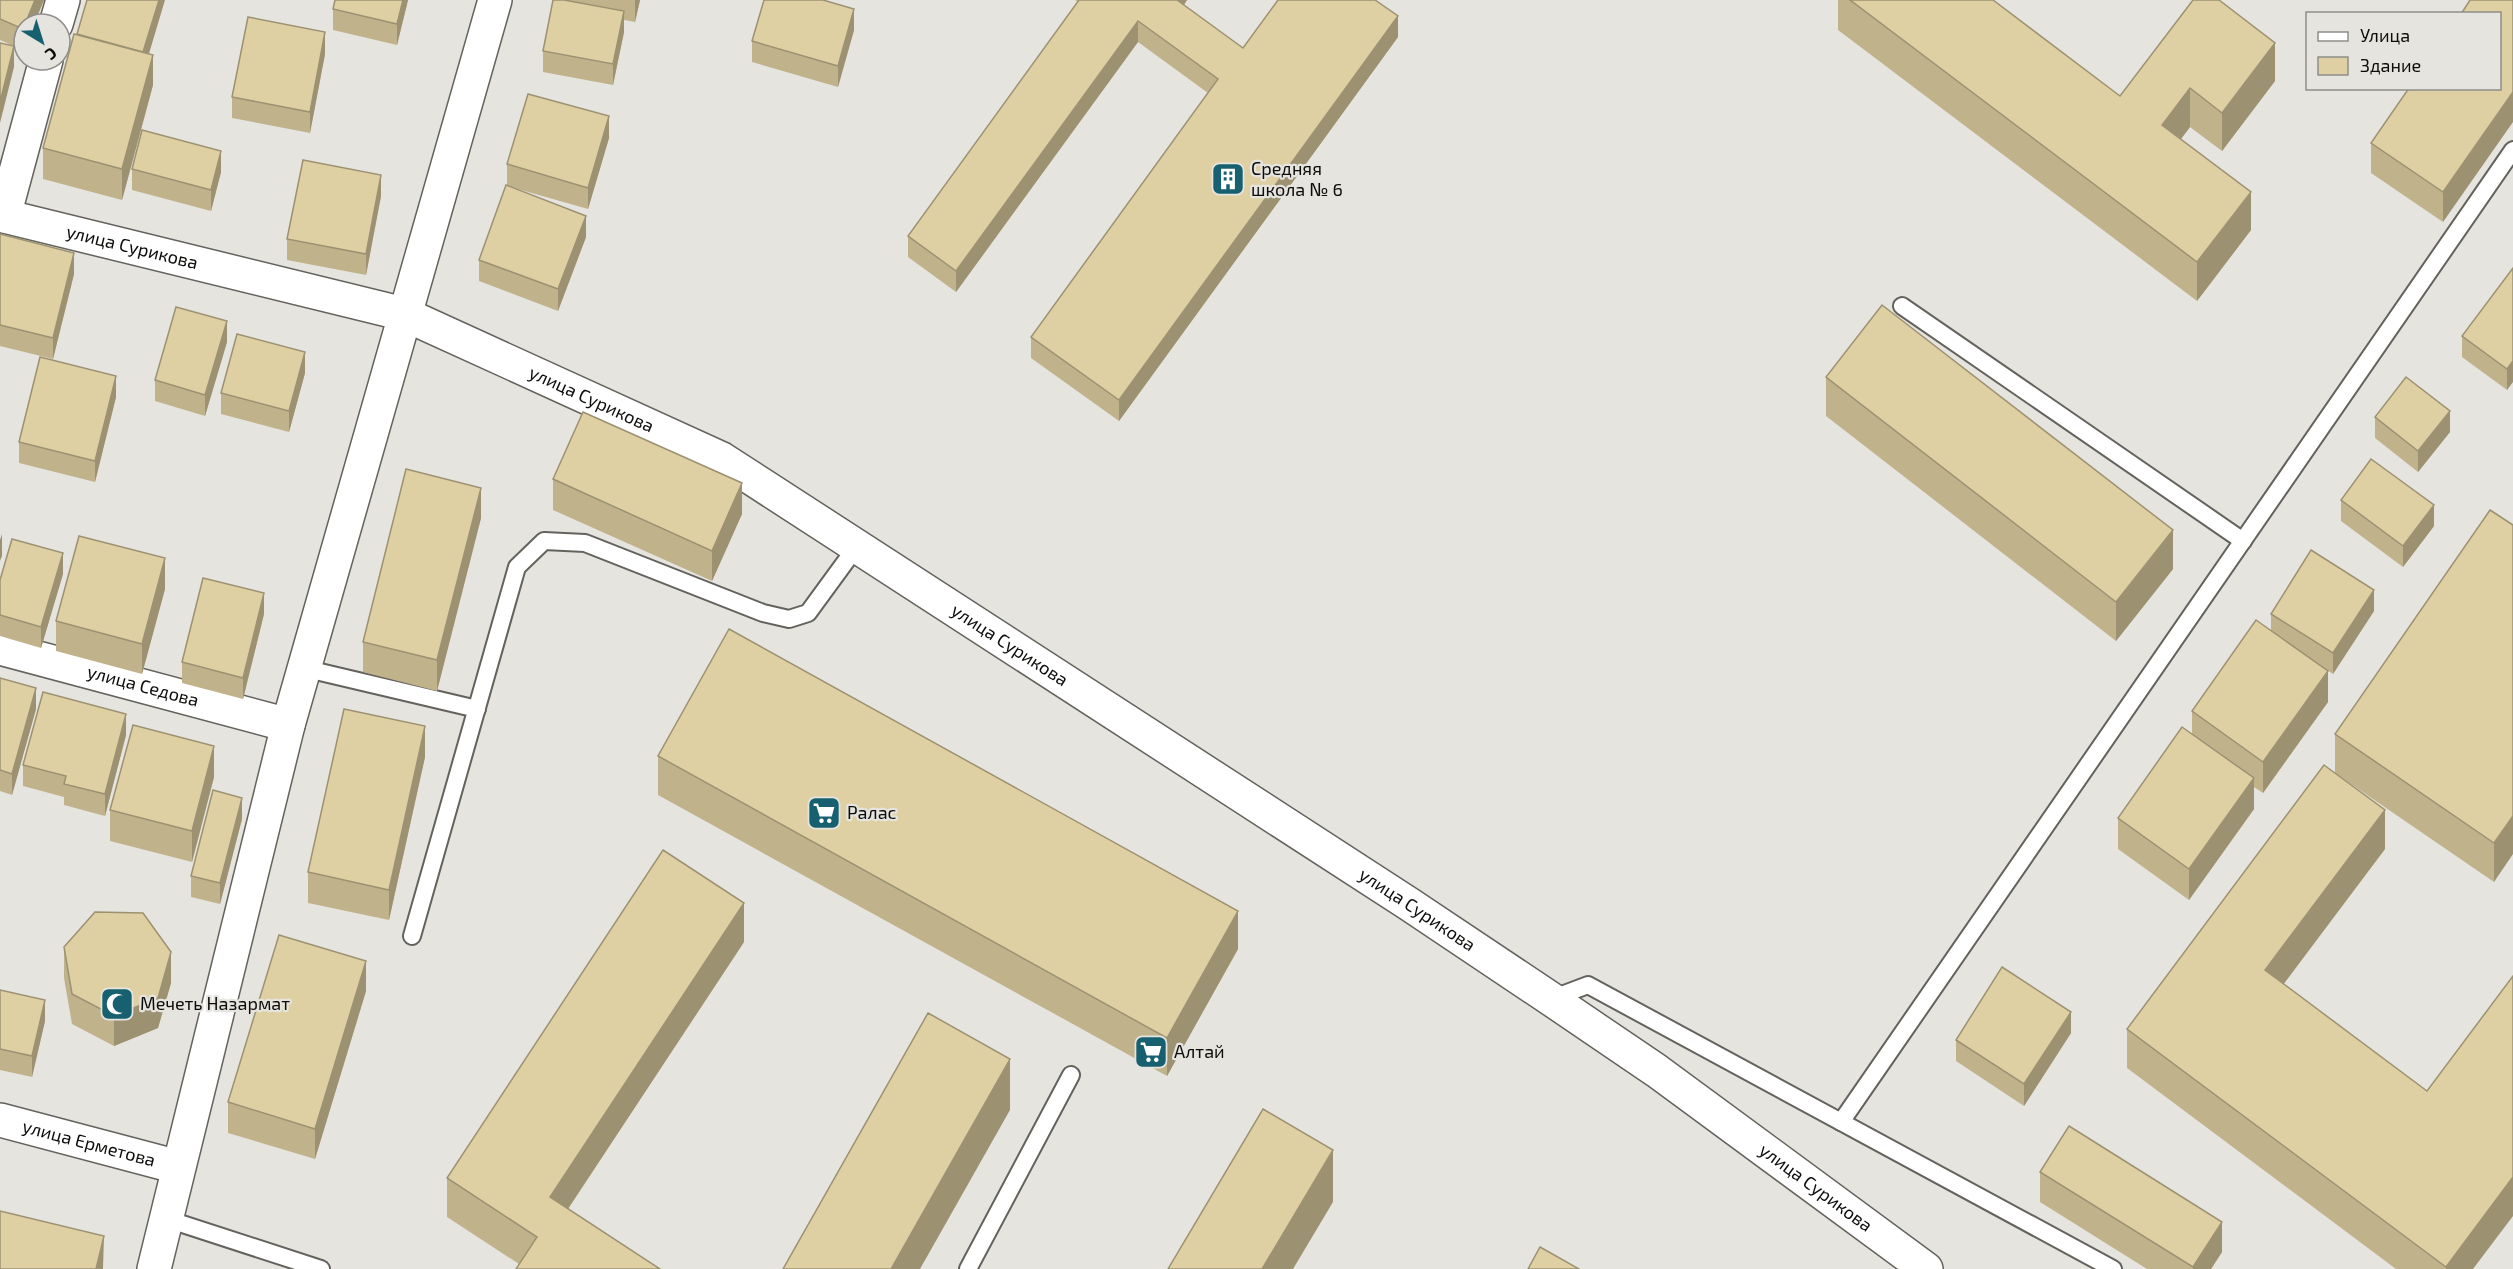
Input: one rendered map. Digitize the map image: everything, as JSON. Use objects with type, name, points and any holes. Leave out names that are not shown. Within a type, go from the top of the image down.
[{"type":"street","points":[[154,1269],[303,668],[495,0]]},
{"type":"street","points":[[2,215],[43,72]]},
{"type":"street","name":"улица Сурикова","points":[[2,215],[404,314],[722,459],[1409,903],[1657,1071],[1926,1269]]},
{"type":"street","name":"улица Седова","points":[[0,648],[288,725]]},
{"type":"street","name":"улица Ерметова","points":[[0,1120],[178,1167]]},
{"type":"lane","points":[[1841,1122],[2513,150]]},
{"type":"lane","points":[[1902,306],[2244,541]]},
{"type":"lane","points":[[412,936],[517,567],[544,541],[585,543],[763,613],[789,619],[808,613],[857,546]]},
{"type":"lane","points":[[303,668],[477,709]]},
{"type":"lane","points":[[1551,999],[1588,985],[2113,1269]]},
{"type":"lane","points":[[968,1269],[1071,1075]]},
{"type":"lane","points":[[167,1219],[321,1269]]},
{"type":"building","points":[[0,0],[35,0],[30,12],[12,12],[12,24],[0,19]]},
{"type":"building","points":[[87,0],[159,0],[143,52],[77,34]]},
{"type":"building","points":[[335,0],[403,0],[397,24],[333,9]]},
{"type":"building","points":[[553,0],[624,11],[613,64],[543,51]]},
{"type":"building","points":[[764,0],[823,0],[854,9],[838,66],[752,41]]},
{"type":"building","name":"Средняя школа № 6","points":[[1079,0],[1177,0],[1243,48],[1278,0],[1375,0],[1398,16],[1119,400],[1031,337],[1218,79],[1138,21],[956,271],[908,236]]},
{"type":"building","points":[[1850,0],[1993,0],[2120,96],[2193,0],[2219,0],[2275,43],[2222,113],[2190,88],[2162,125],[2251,192],[2197,262]]},
{"type":"building","points":[[2470,0],[2513,0],[2513,92],[2443,192],[2371,143],[2408,90],[2501,90],[2501,12],[2462,12]]},
{"type":"building","points":[[248,17],[325,32],[310,112],[232,97]]},
{"type":"building","points":[[74,34],[153,55],[122,169],[43,148],[64,72],[72,72]]},
{"type":"building","points":[[0,43],[12,46],[12,54],[0,102]]},
{"type":"building","points":[[528,94],[609,116],[588,188],[507,164]]},
{"type":"building","points":[[142,130],[221,151],[211,190],[132,169]]},
{"type":"building","points":[[303,160],[381,175],[366,254],[287,239]]},
{"type":"building","points":[[506,185],[586,216],[558,289],[479,260]]},
{"type":"building","points":[[0,234],[74,253],[53,338],[0,325]]},
{"type":"building","points":[[2513,268],[2513,361],[2507,369],[2462,336]]},
{"type":"building","points":[[1882,305],[2173,530],[2116,602],[1826,377]]},
{"type":"building","points":[[176,307],[227,321],[205,395],[155,380]]},
{"type":"building","points":[[237,334],[305,352],[289,411],[221,393]]},
{"type":"building","points":[[40,357],[116,376],[95,461],[19,442]]},
{"type":"building","points":[[2406,377],[2450,411],[2418,451],[2375,417]]},
{"type":"building","points":[[583,412],[742,483],[712,551],[553,479]]},
{"type":"building","points":[[2371,459],[2434,505],[2403,546],[2341,500]]},
{"type":"building","points":[[406,469],[481,488],[437,660],[363,642]]},
{"type":"building","points":[[2490,510],[2513,525],[2513,816],[2494,843],[2335,734]]},
{"type":"building","points":[[79,536],[165,558],[142,644],[56,621]]},
{"type":"building","points":[[12,539],[63,553],[41,627],[0,615],[0,580]]},
{"type":"building","points":[[2311,550],[2374,590],[2333,653],[2271,614]]},
{"type":"building","points":[[203,578],[264,593],[243,678],[182,662]]},
{"type":"building","points":[[2256,620],[2328,671],[2263,762],[2192,711]]},
{"type":"building","points":[[729,629],[1238,911],[1167,1038],[658,756]]},
{"type":"building","points":[[0,678],[36,688],[12,774],[0,770]]},
{"type":"building","points":[[43,692],[126,714],[105,794],[64,784],[66,776],[23,765]]},
{"type":"building","points":[[344,709],[425,726],[389,890],[308,872]]},
{"type":"building","points":[[133,725],[214,746],[192,831],[110,810]]},
{"type":"building","points":[[2182,727],[2254,778],[2189,869],[2118,818]]},
{"type":"building","points":[[2324,765],[2385,810],[2265,970],[2427,1091],[2513,976],[2513,1177],[2446,1267],[2127,1029]]},
{"type":"building","points":[[213,790],[242,798],[220,883],[191,876]]},
{"type":"building","points":[[663,850],[744,903],[550,1197],[660,1269],[516,1269],[537,1237],[447,1178]]},
{"type":"building","name":"Мечеть Назармат","points":[[95,912],[143,913],[171,952],[158,998],[114,1016],[72,994],[64,947]]},
{"type":"building","points":[[279,935],[366,961],[315,1129],[228,1102]]},
{"type":"building","points":[[2002,967],[2071,1012],[2024,1084],[1956,1040]]},
{"type":"building","points":[[0,990],[45,1000],[32,1056],[0,1049]]},
{"type":"building","points":[[928,1013],[1010,1059],[891,1269],[783,1269]]},
{"type":"building","points":[[1263,1109],[1333,1150],[1262,1269],[1168,1269]]},
{"type":"building","points":[[2069,1126],[2222,1222],[2193,1267],[2040,1172]]},
{"type":"building","points":[[0,1211],[104,1236],[96,1269],[0,1269]]},
{"type":"building","points":[[1540,1247],[1579,1269],[1528,1269]]},
{"type":"place","name":"Средняя школа № 6","points":[[1228,179]]},
{"type":"place","name":"Ралас","points":[[824,813]]},
{"type":"place","name":"Мечеть Назармат","points":[[117,1004]]},
{"type":"place","name":"Алтай","points":[[1151,1052]]}]
